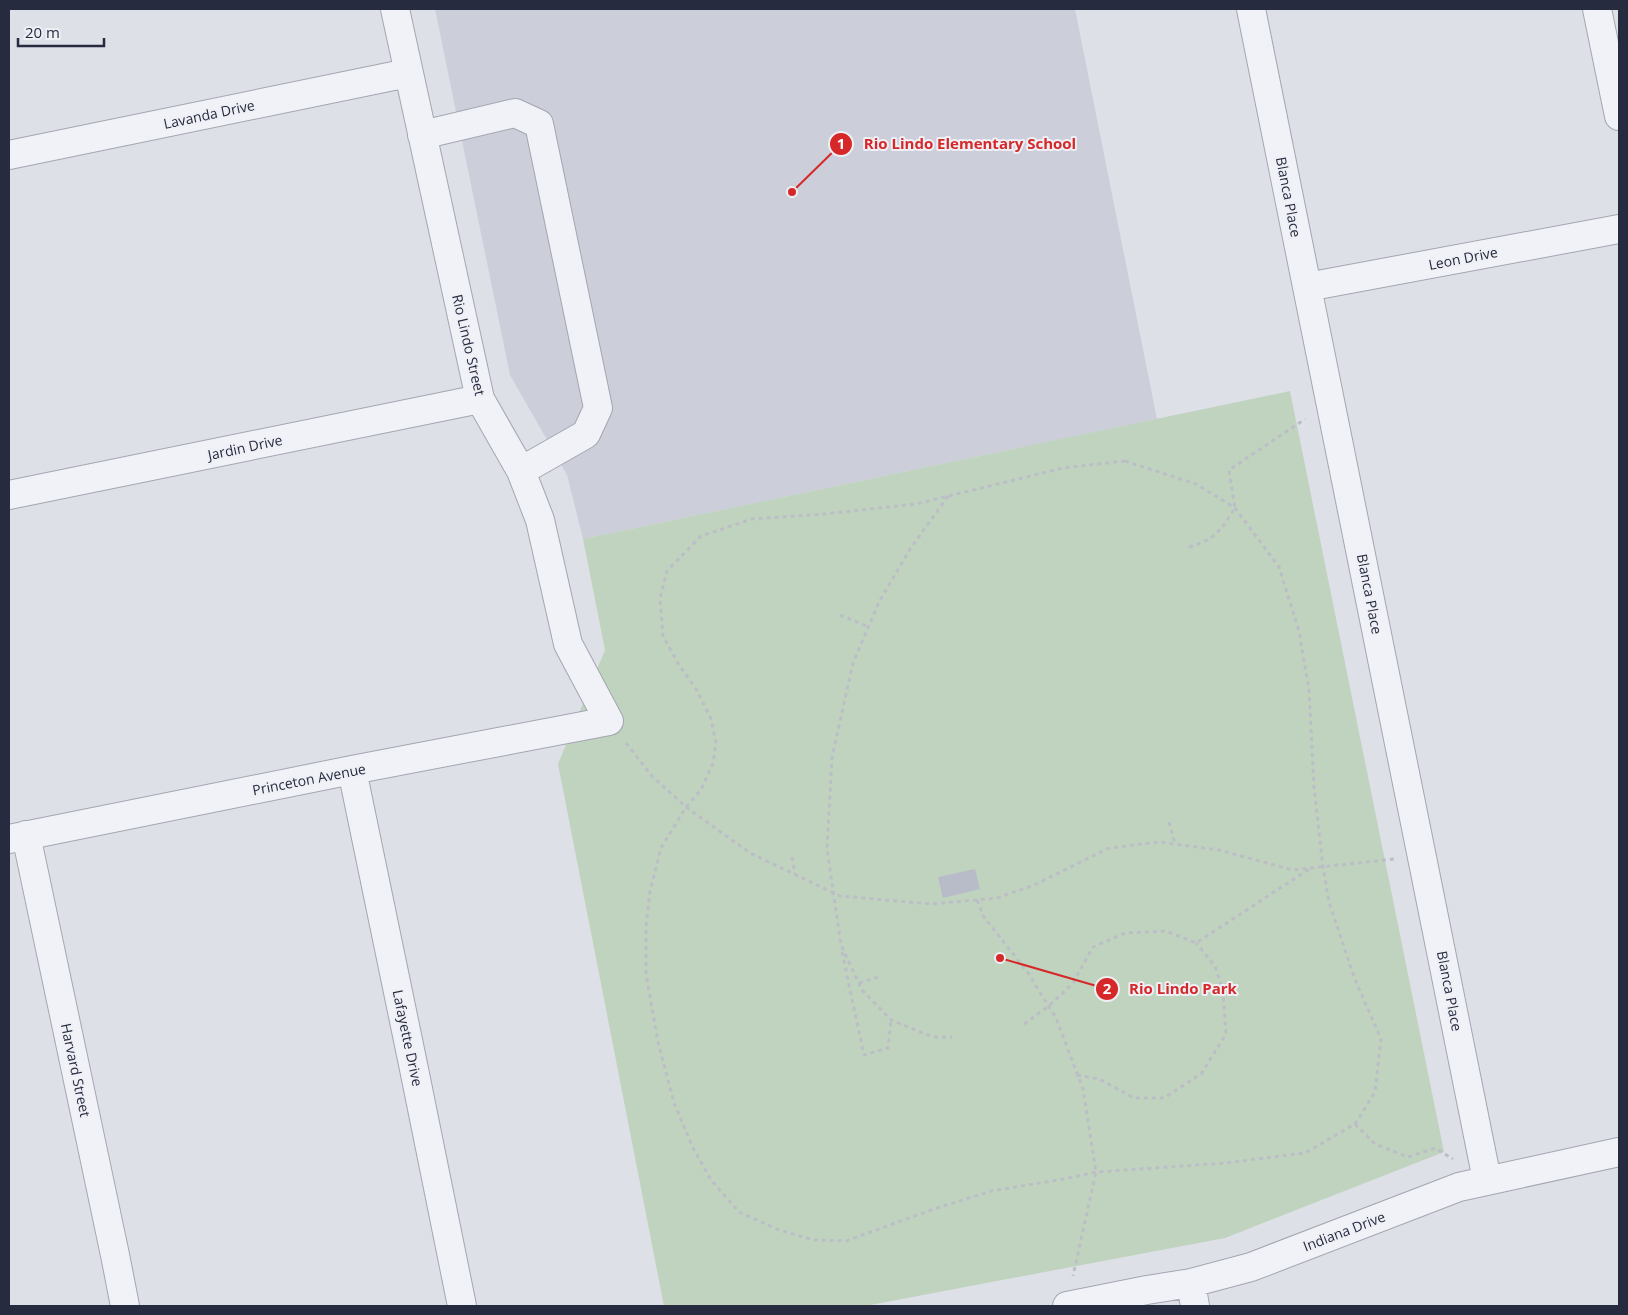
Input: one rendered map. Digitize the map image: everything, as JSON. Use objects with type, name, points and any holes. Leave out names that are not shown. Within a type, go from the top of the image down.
[{"type":"street","name":"Rio Lindo Street","points":[[395,9],[480,399],[521,471],[540,520],[568,644],[609,721]]},
{"type":"street","name":"Blanca Place","points":[[1251,9],[1487,1180]]},
{"type":"street","points":[[1597,9],[1619,116]]},
{"type":"street","name":"Lavanda Drive","points":[[9,155],[408,73]]},
{"type":"street","points":[[422,135],[515,113],[539,124],[598,408],[586,434],[521,471]]},
{"type":"street","name":"Leon Drive","points":[[1307,287],[1619,229]]},
{"type":"street","name":"Jardin Drive","points":[[9,495],[480,399]]},
{"type":"street","name":"Princeton Avenue","points":[[17,837],[609,721]]},
{"type":"street","name":"Lafayette Drive","points":[[352,770],[462,1306]]},
{"type":"street","name":"Harvard Street","points":[[17,837],[113,1245],[125,1306]]},
{"type":"street","name":"Indiana Drive","points":[[1070,1306],[1147,1290],[1193,1295],[1251,1267],[1459,1187],[1619,1152]]},
{"type":"path","points":[[1189,547],[1206,542],[1220,530],[1235,508],[1229,470],[1296,424],[1331,404]]},
{"type":"path","points":[[1125,461],[1196,484],[1235,508],[1279,567],[1299,631],[1309,690],[1314,787],[1323,867],[1332,911],[1354,977],[1381,1039],[1374,1092],[1355,1124],[1305,1153],[1226,1163],[1096,1172],[991,1191],[931,1210],[846,1241],[814,1240],[779,1230],[739,1212],[711,1180],[693,1148],[674,1103],[658,1042],[646,974],[646,927],[650,891],[661,848],[686,807],[701,790],[713,763],[716,743],[711,718],[696,688],[679,665],[663,636],[660,598],[667,571],[700,536],[752,519],[824,514],[916,504],[1063,468],[1125,461]]},
{"type":"path","points":[[891,1020],[888,1048],[864,1055],[841,945],[827,849],[832,757],[853,663],[879,602],[910,549],[948,495]]},
{"type":"path","points":[[840,615],[868,627]]},
{"type":"path","points":[[609,721],[652,776],[686,807],[750,853],[840,896],[931,904],[998,898],[1034,885],[1109,848],[1159,842],[1220,850],[1293,870],[1378,862],[1422,854]]},
{"type":"path","points":[[1169,822],[1174,844]]},
{"type":"path","points":[[792,857],[795,874]]},
{"type":"path","points":[[1196,943],[1311,868]]},
{"type":"path","points":[[977,900],[984,917],[1028,973],[1056,1018],[1083,1089],[1096,1172],[1073,1273],[1070,1306]]},
{"type":"path","points":[[1024,1024],[1049,1006],[1072,983],[1094,947],[1125,933],[1166,931],[1196,943],[1215,966],[1223,991],[1226,1034],[1201,1074],[1164,1098],[1134,1098],[1099,1080],[1078,1075]]},
{"type":"path","points":[[841,945],[862,990],[891,1020],[933,1037],[952,1037]]},
{"type":"path","points":[[859,983],[882,976]]},
{"type":"path","points":[[1355,1124],[1375,1144],[1408,1157],[1435,1148],[1487,1180]]},
{"type":"shaded area","points":[[435,9],[1075,9],[1157,419],[583,539],[567,475],[510,375]]},
{"type":"green space","points":[[1290,391],[1444,1152],[1225,1238],[865,1306],[664,1306],[558,764],[605,650],[583,539]]},
{"type":"building","points":[[975,869],[980,889],[943,898],[938,877]]},
{"type":"place","name":"Rio Lindo Elementary School","points":[[792,192]]},
{"type":"place","name":"Rio Lindo Park","points":[[1000,958]]}]
